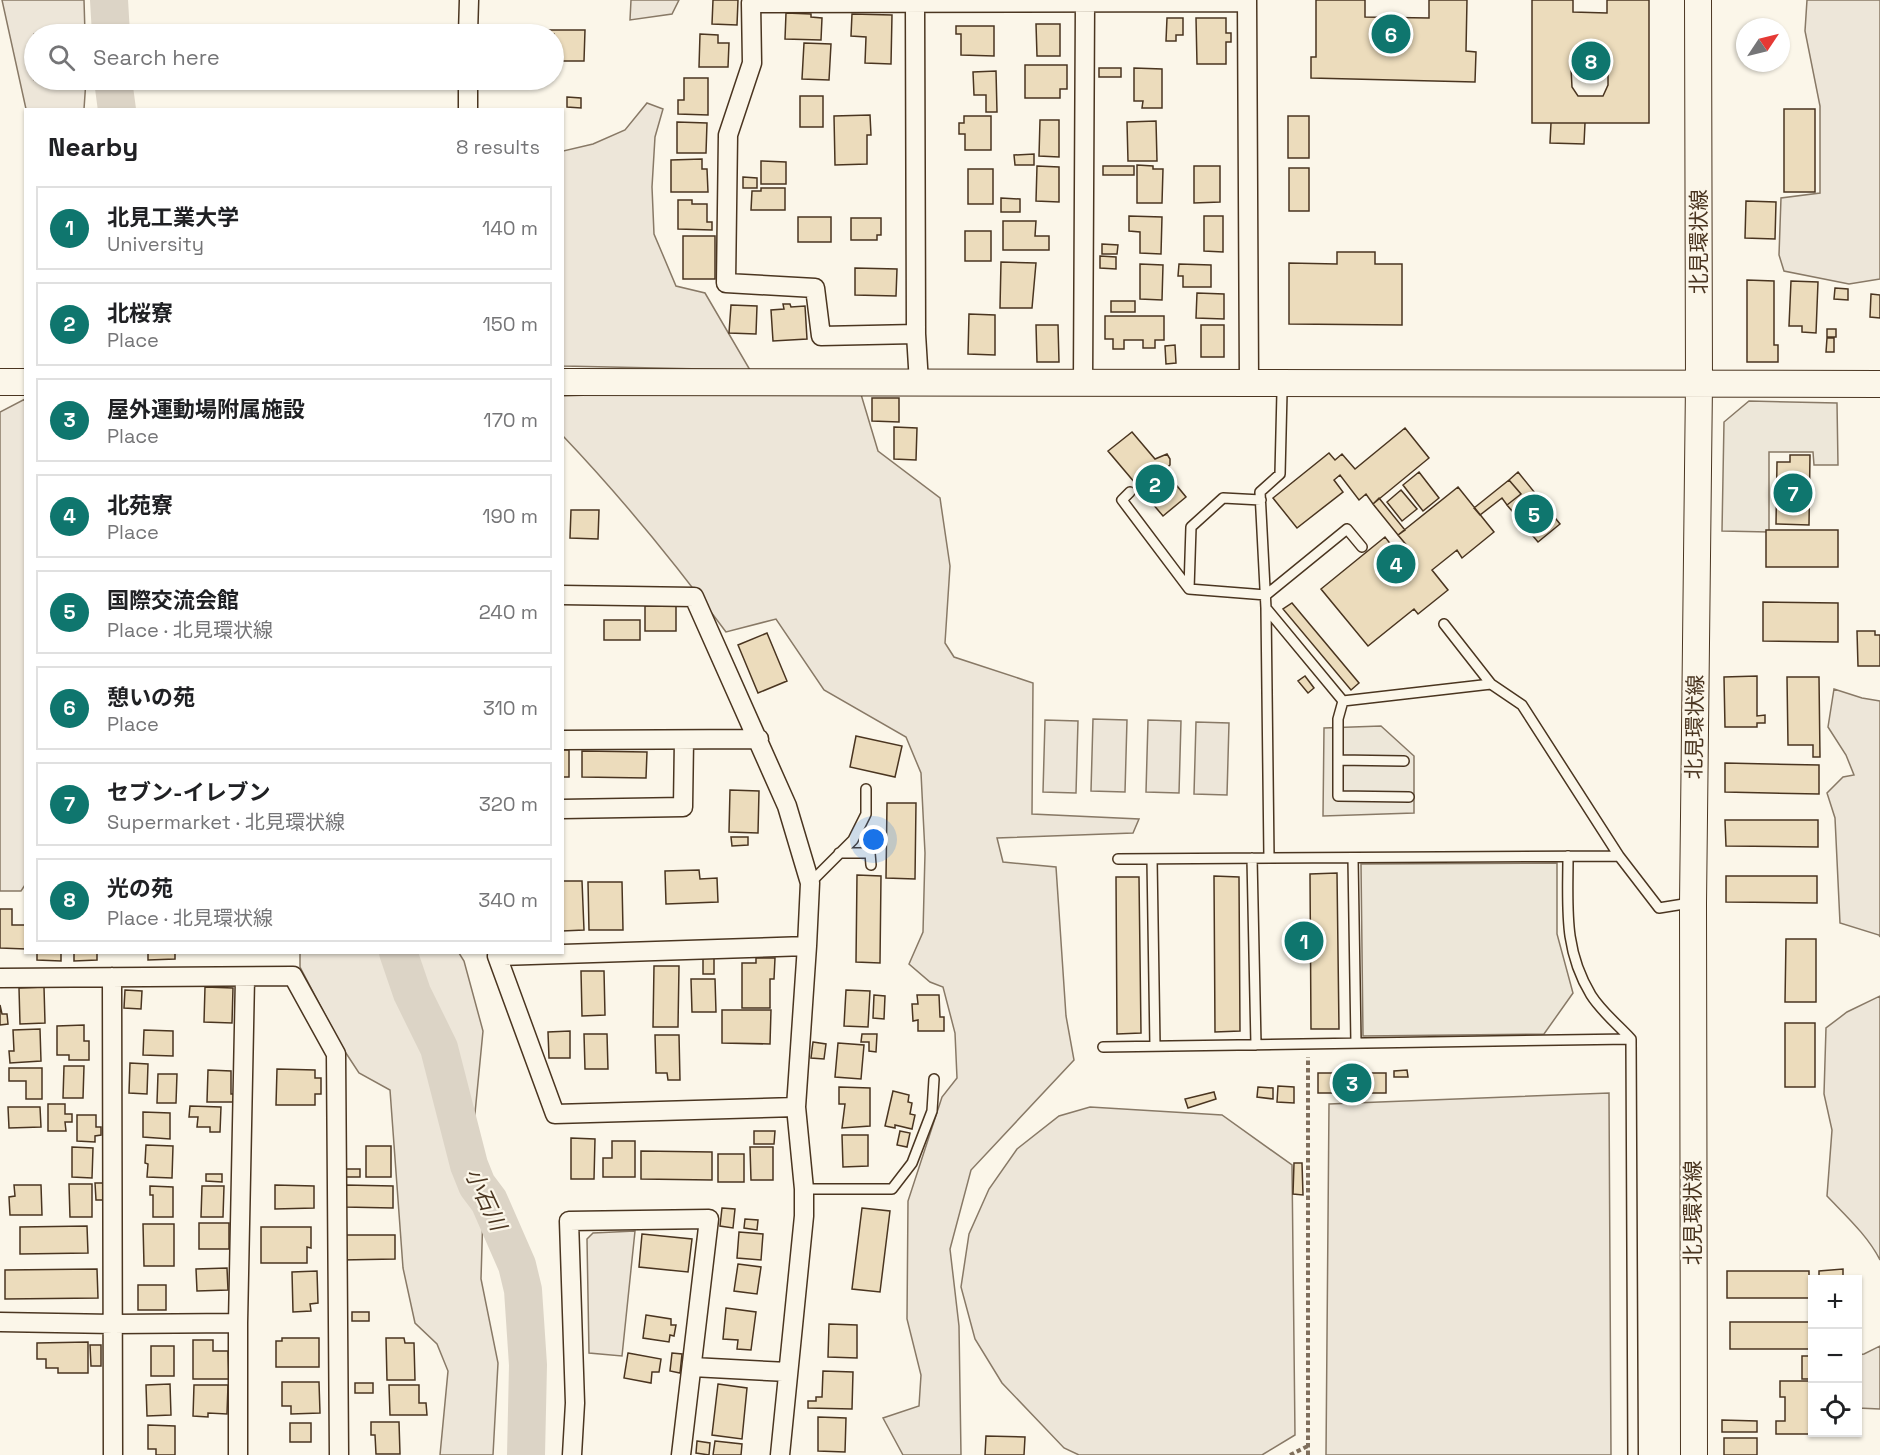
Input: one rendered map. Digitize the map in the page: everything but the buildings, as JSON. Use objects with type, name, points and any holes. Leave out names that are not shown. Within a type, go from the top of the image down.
[{"type":"main road","name":"北見環状線","points":[[1694,1455],[1693,903],[1699,384],[1698,0]]},
{"type":"main road","points":[[0,382],[24,382]]},
{"type":"main road","points":[[564,382],[1880,384]]},
{"type":"street","points":[[468,24],[469,0]]},
{"type":"street","points":[[916,334],[821,336],[815,288],[726,283],[728,135],[752,63],[751,3],[1247,1],[1249,383]]},
{"type":"street","points":[[915,3],[916,334],[919,383]]},
{"type":"street","points":[[1083,383],[1085,3]]},
{"type":"street","points":[[468,90],[468,108]]},
{"type":"street","points":[[564,595],[693,597],[759,739],[787,806],[810,884],[796,1107],[804,1189],[804,1216],[772,1370],[780,1455]]},
{"type":"street","points":[[564,740],[759,739]]},
{"type":"street","points":[[564,809],[683,807],[684,740]]},
{"type":"street","points":[[564,954],[807,946]]},
{"type":"street","points":[[559,954],[497,956],[555,1114],[796,1107]]},
{"type":"street","points":[[0,978],[293,976],[336,1054],[339,1455]]},
{"type":"street","points":[[112,977],[113,1455]]},
{"type":"street","points":[[238,1455],[238,1323],[245,978]]},
{"type":"street","points":[[572,1455],[575,1403],[569,1221],[709,1219],[681,1455]]},
{"type":"street","points":[[0,1322],[238,1323]]},
{"type":"street","points":[[692,1367],[772,1370]]},
{"type":"lane","points":[[1269,858],[1266,595],[1260,492],[1280,474],[1282,392]]},
{"type":"lane","points":[[1130,492],[1122,500],[1190,589],[1266,595],[1347,529],[1362,547]]},
{"type":"lane","points":[[1190,589],[1191,527],[1223,498],[1261,500]]},
{"type":"lane","points":[[1266,608],[1343,701]]},
{"type":"lane","points":[[1444,624],[1491,684],[1522,705],[1618,856],[1659,908],[1693,903]]},
{"type":"lane","points":[[1343,701],[1491,684]]},
{"type":"lane","points":[[1343,701],[1338,719],[1338,796],[1409,797]]},
{"type":"lane","points":[[1338,760],[1404,761]]},
{"type":"lane","points":[[810,884],[853,840],[866,814],[866,789]]},
{"type":"lane","points":[[839,853],[870,853],[871,865]]},
{"type":"lane","points":[[1568,856],[1568,930],[1578,970],[1592,997],[1631,1039],[1633,1455]]},
{"type":"lane","points":[[1118,859],[1618,856]]},
{"type":"lane","points":[[1251,858],[1256,1045]]},
{"type":"lane","points":[[1353,858],[1356,1043]]},
{"type":"lane","points":[[1152,859],[1155,1047]]},
{"type":"lane","points":[[1103,1047],[1631,1039]]},
{"type":"lane","points":[[804,1189],[892,1189],[912,1163],[932,1111],[934,1079]]},
{"type":"path","points":[[1307,1044],[1308,1455]]},
{"type":"path","points":[[1290,1455],[1308,1446]]},
{"type":"shaded area","points":[[2,0],[84,0],[85,24],[24,24],[24,90],[85,90],[84,108],[26,108]]},
{"type":"shaded area","points":[[631,0],[679,0],[672,14],[630,20]]},
{"type":"shaded area","points":[[1807,0],[1880,0],[1880,279],[1849,284],[1784,271],[1779,255],[1781,198],[1820,193],[1820,106],[1805,31]]},
{"type":"shaded area","points":[[647,103],[663,109],[655,137],[652,187],[654,234],[676,286],[705,293],[750,370],[564,366],[564,151],[593,144],[625,130]]},
{"type":"shaded area","points":[[762,389],[860,391],[878,451],[940,498],[950,566],[945,643],[954,657],[1033,683],[1032,814],[1139,819],[1133,833],[997,838],[1003,862],[1056,867],[1066,1016],[1074,1060],[971,1170],[950,1249],[959,1326],[961,1455],[903,1455],[883,1418],[919,1406],[921,1375],[907,1319],[908,1201],[942,1097],[957,1078],[955,1033],[943,987],[930,982],[909,964],[923,932],[925,853],[921,773],[906,737],[824,690],[776,619],[726,632],[648,531],[564,437],[564,396]]},
{"type":"shaded area","points":[[24,400],[24,886],[21,891],[0,891],[0,412]]},
{"type":"shaded area","points":[[1749,401],[1837,403],[1838,465],[1814,465],[1813,452],[1769,452],[1769,532],[1722,531],[1724,422]]},
{"type":"shaded area","points":[[1834,689],[1880,701],[1880,937],[1840,923],[1835,818],[1827,793],[1843,777],[1854,775],[1846,755],[1828,727]]},
{"type":"shaded area","points":[[1093,719],[1127,720],[1125,792],[1091,791]]},
{"type":"shaded area","points":[[1045,720],[1078,721],[1076,793],[1043,792]]},
{"type":"shaded area","points":[[1148,720],[1181,721],[1179,793],[1146,792]]},
{"type":"shaded area","points":[[1196,722],[1229,723],[1227,795],[1194,794]]},
{"type":"shaded area","points":[[1381,726],[1414,756],[1414,813],[1323,816],[1324,728]]},
{"type":"shaded area","points":[[1557,863],[1557,934],[1573,993],[1544,1034],[1363,1036],[1361,864]]},
{"type":"shaded area","points":[[300,954],[460,954],[464,961],[483,1031],[472,1144],[483,1212],[481,1279],[498,1363],[493,1455],[440,1455],[448,1371],[437,1344],[415,1323],[403,1268],[390,1090],[359,1073],[342,1047],[300,967]]},
{"type":"shaded area","points":[[1880,996],[1880,1260],[1863,1234],[1827,1196],[1832,1130],[1824,1094],[1826,1028],[1847,1012]]},
{"type":"shaded area","points":[[1609,1093],[1611,1455],[1326,1455],[1329,1104]]},
{"type":"shaded area","points":[[1090,1107],[1222,1115],[1292,1165],[1295,1435],[1262,1455],[1079,1455],[1064,1448],[1002,1383],[975,1339],[961,1287],[969,1234],[989,1189],[1017,1149],[1059,1116]]},
{"type":"shaded area","points":[[635,1231],[622,1356],[589,1353],[587,1239],[593,1233]]},
{"type":"shaded area","points":[[1880,1346],[1880,1409],[1862,1408],[1862,1354]]},
{"type":"waterway","name":"小石川","points":[[109,0],[110,24]]},
{"type":"waterway","name":"小石川","points":[[114,90],[117,108]]},
{"type":"waterway","name":"小石川","points":[[399,954],[412,993],[439,1048],[469,1165],[477,1185],[489,1201],[517,1265],[523,1290],[528,1365],[526,1455]]},
{"type":"place","name":"憩いの苑","points":[[1391,34]]},
{"type":"place","name":"光の苑","points":[[1591,61]]},
{"type":"place","name":"北桜寮","points":[[1155,484]]},
{"type":"place","name":"セブン-イレブン","points":[[1793,493]]},
{"type":"place","name":"国際交流会館","points":[[1534,514]]},
{"type":"place","name":"北苑寮","points":[[1396,564]]},
{"type":"place","name":"北見工業大学","points":[[1304,941]]},
{"type":"place","name":"屋外運動場附属施設","points":[[1352,1083]]}]
